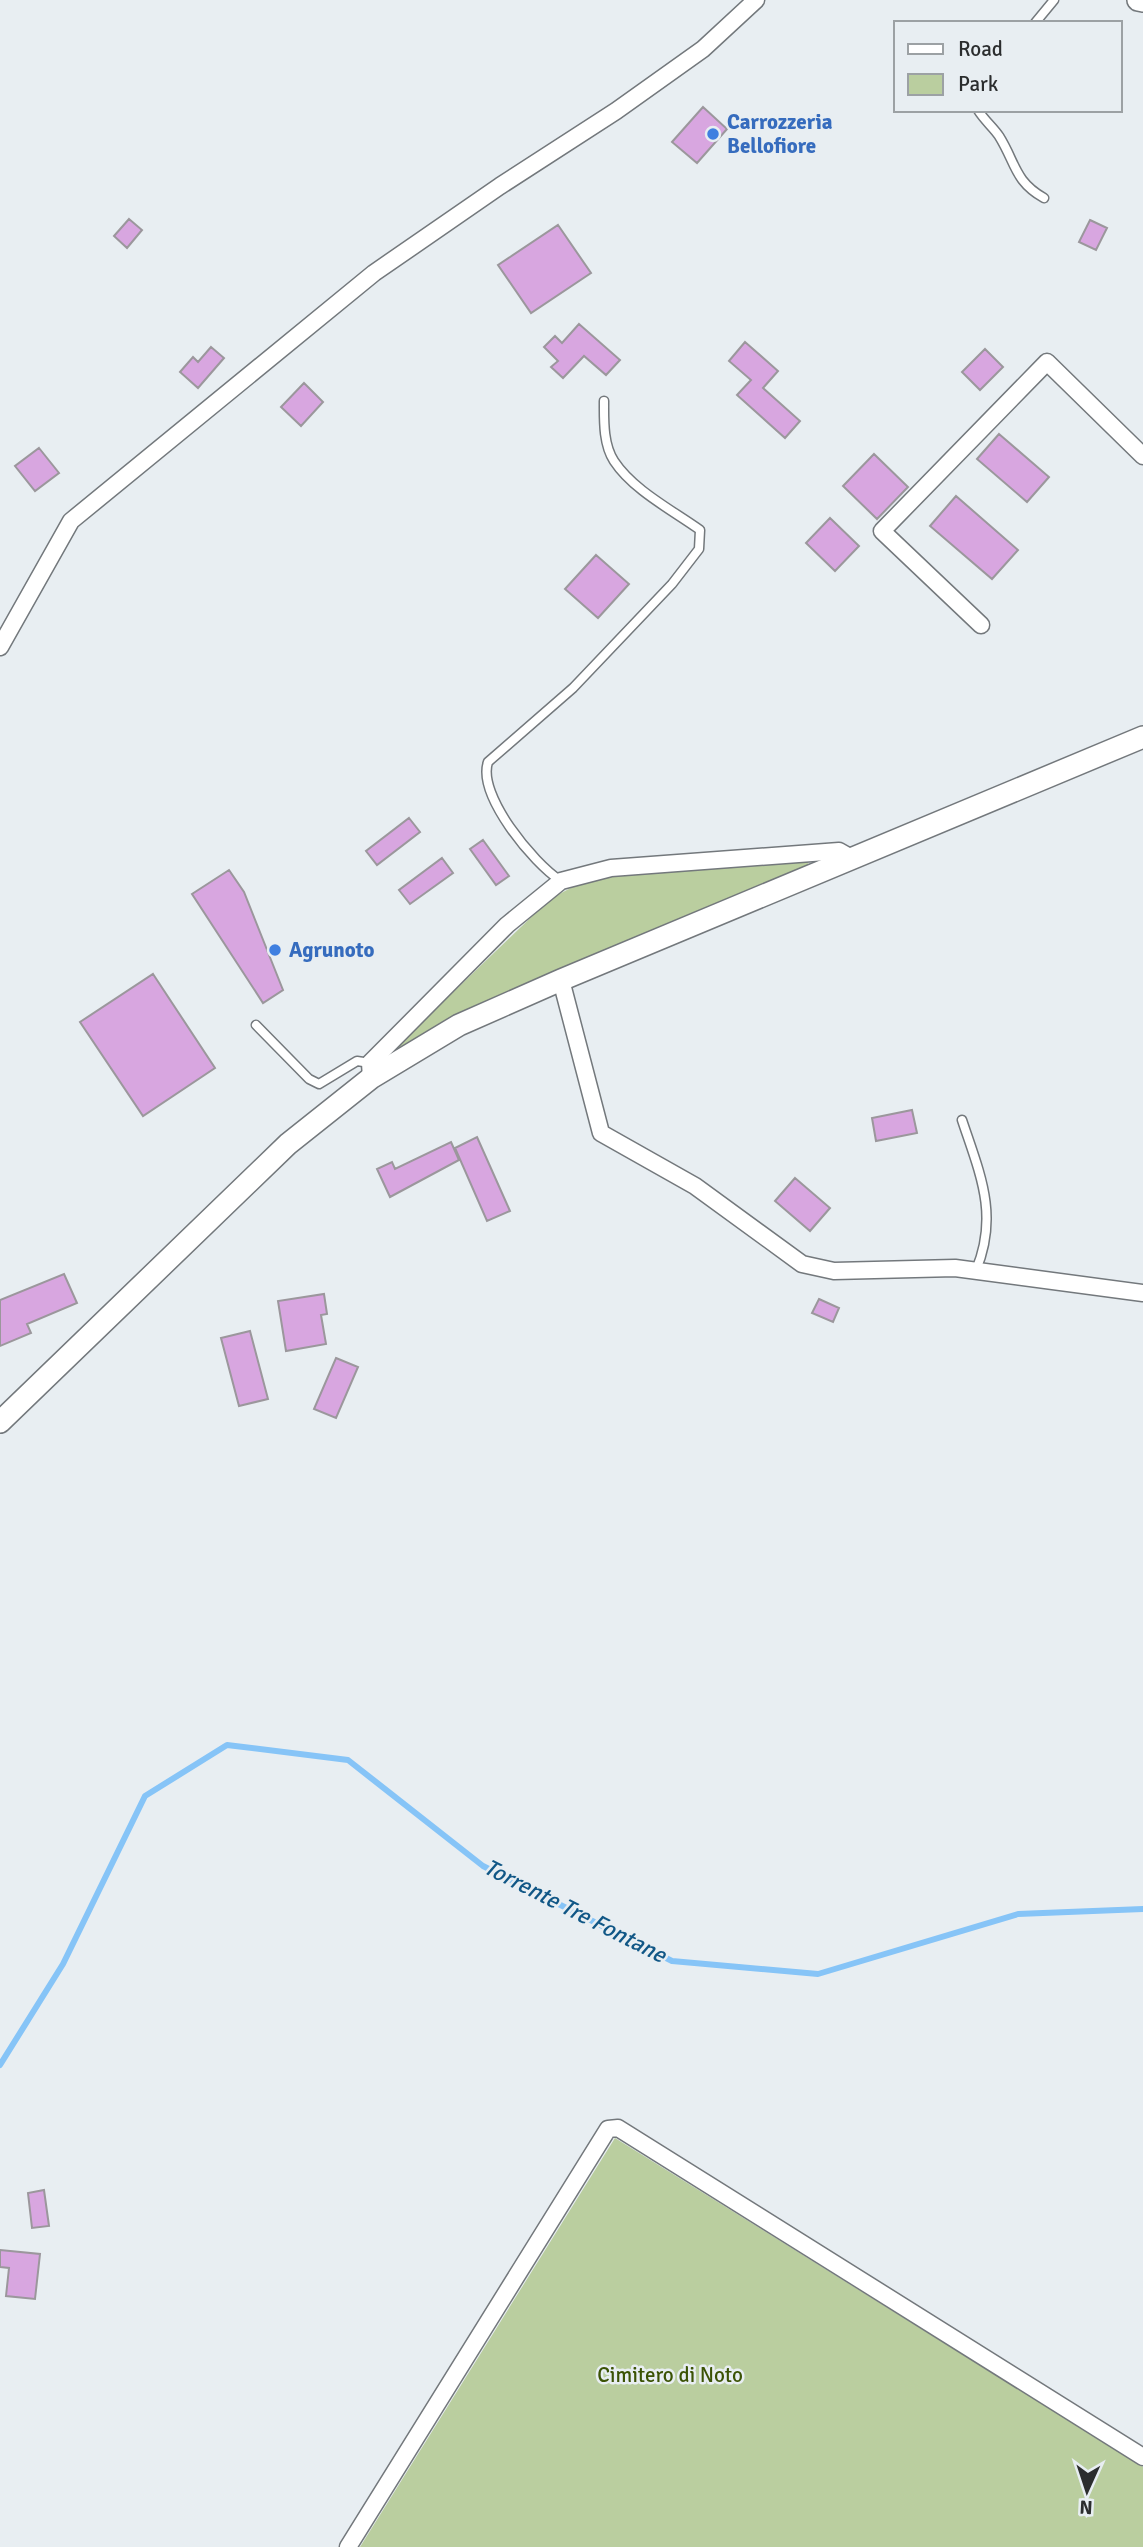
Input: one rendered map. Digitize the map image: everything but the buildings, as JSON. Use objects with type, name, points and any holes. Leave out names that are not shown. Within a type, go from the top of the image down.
[{"type":"main road","points":[[0,1422],[288,1144],[370,1071],[459,1025],[561,980],[1143,737]]},
{"type":"street","points":[[0,647],[71,521],[374,273],[499,186],[616,111],[702,49],[756,0]]},
{"type":"street","points":[[981,625],[882,531],[1047,362],[1143,456]]},
{"type":"street","points":[[370,1071],[507,925],[561,881],[611,868],[839,851],[853,859]]},
{"type":"street","points":[[561,980],[601,1133],[695,1186],[802,1264],[834,1271],[955,1268],[1143,1293]]},
{"type":"street","points":[[348,2547],[608,2129],[618,2128],[1143,2458]]},
{"type":"lane","points":[[1037,21],[1054,0]]},
{"type":"lane","points":[[980,112],[1000,138],[1017,175],[1027,189],[1044,198]]},
{"type":"lane","points":[[561,881],[534,860],[507,821],[488,787],[485,771],[488,762],[573,688],[673,584],[699,550],[700,530],[640,487],[614,461],[607,442],[604,401]]},
{"type":"lane","points":[[256,1024],[309,1079],[319,1084],[356,1061],[364,1060],[370,1071]]},
{"type":"lane","points":[[962,1120],[981,1177],[988,1216],[984,1251],[976,1270]]},
{"type":"green space","points":[[807,861],[809,865],[449,1020],[391,1052],[550,899],[580,883],[614,876]]},
{"type":"green space","name":"Cimitero di Noto","points":[[615,2138],[1143,2467],[1143,2547],[360,2547]]},
{"type":"waterway","name":"Torrente Tre Fontane","points":[[0,2065],[63,1964],[145,1796],[227,1745],[348,1760],[483,1866],[672,1961],[818,1974],[1018,1914],[1143,1909]]},
{"type":"place","name":"Carrozzeria Bellofiore","points":[[713,134]]},
{"type":"place","name":"Agrunoto","points":[[275,950]]}]
